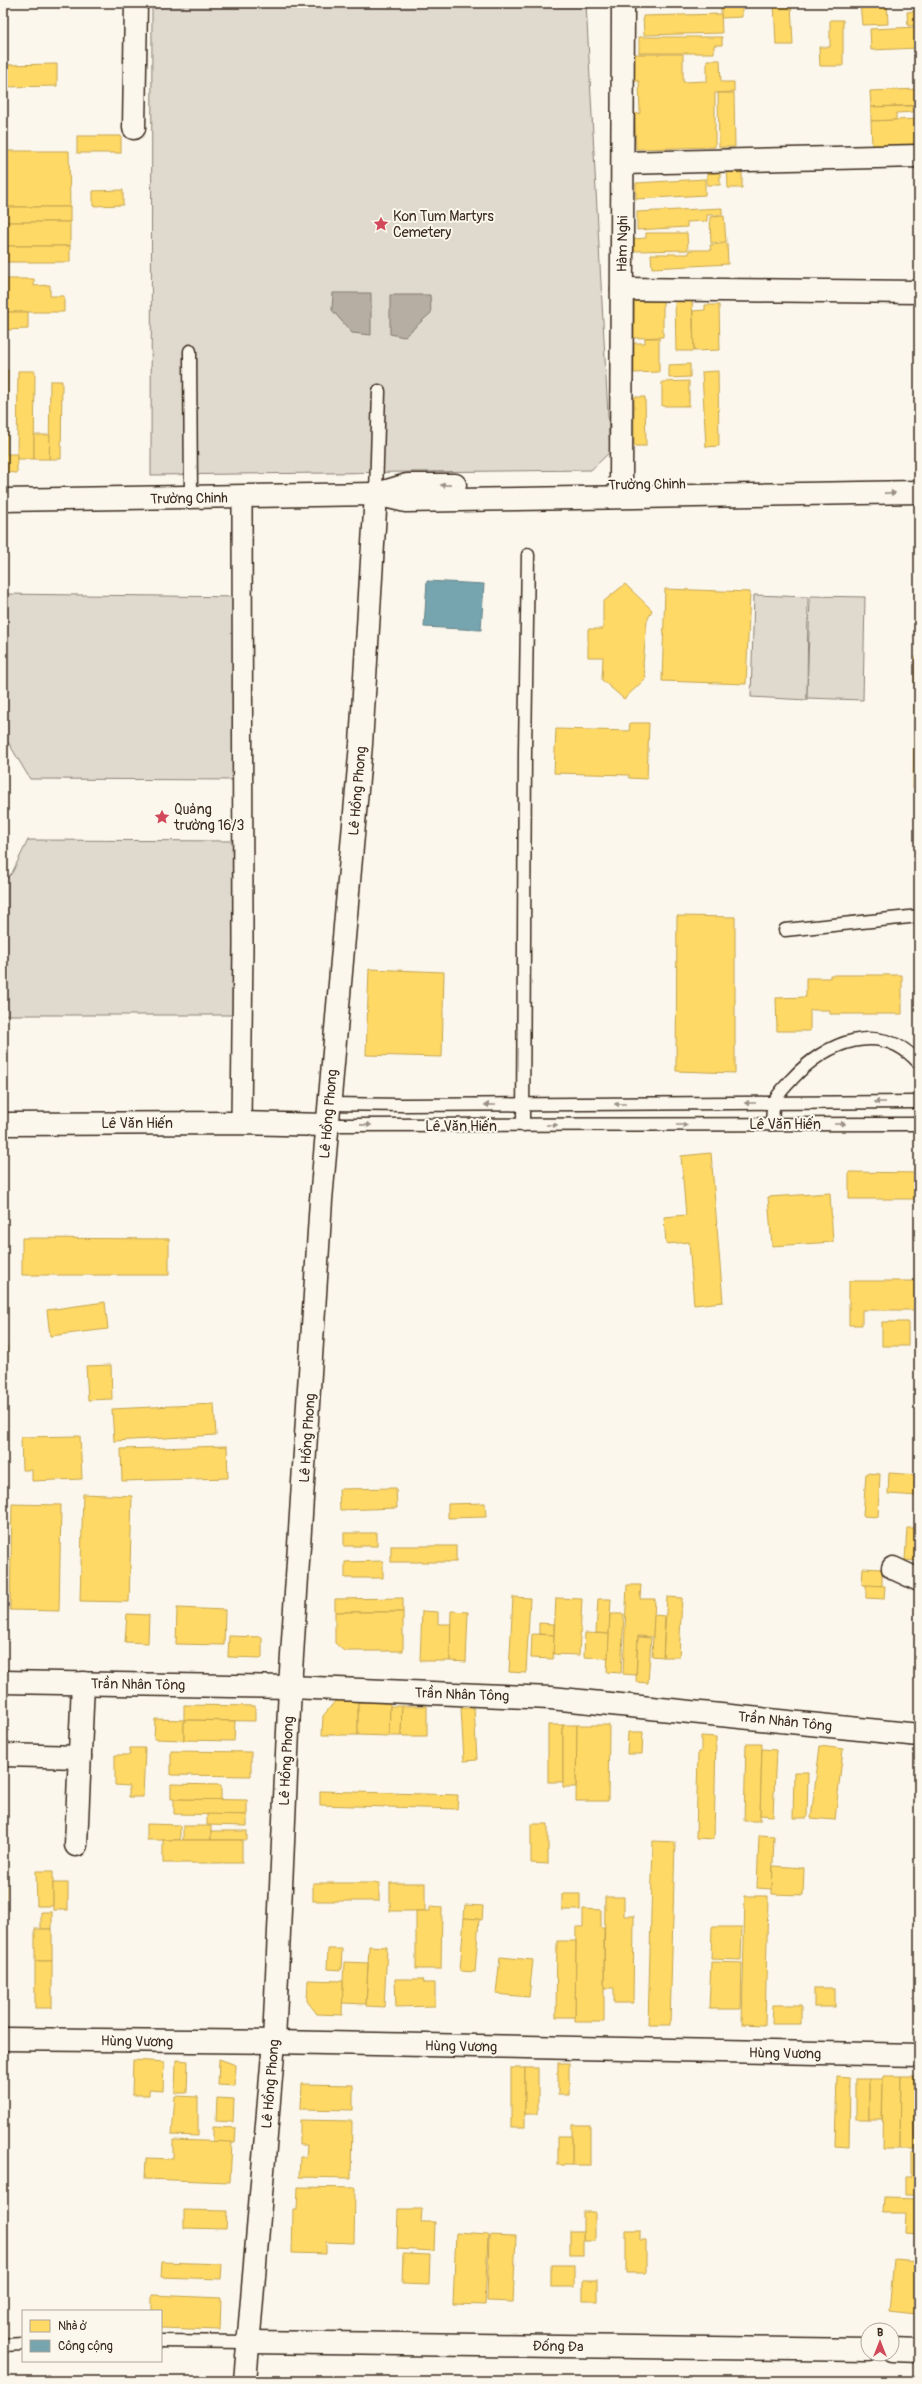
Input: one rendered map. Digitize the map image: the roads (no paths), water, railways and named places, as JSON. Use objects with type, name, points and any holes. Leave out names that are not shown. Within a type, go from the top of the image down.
[{"type":"street","points":[[134,128],[136,3]]},
{"type":"street","name":"Hàm Nghi","points":[[621,485],[623,3]]},
{"type":"street","points":[[623,164],[919,156]]},
{"type":"street","points":[[622,290],[919,292]]},
{"type":"street","name":"Trường Chinh","points":[[376,494],[407,485],[526,487],[919,478]]},
{"type":"street","name":"Trường Chinh","points":[[3,500],[376,494],[406,501],[919,492]]},
{"type":"street","name":"Lê Hồng Phong","points":[[245,2381],[247,2342],[274,2042],[290,1687],[327,1125],[361,744],[376,494]]},
{"type":"street","points":[[241,1123],[243,952],[242,497]]},
{"type":"street","name":"Lê Văn Hiến","points":[[3,1124],[241,1123],[327,1125]]},
{"type":"street","points":[[893,1568],[919,1580]]},
{"type":"street","name":"Trần Nhân Tông","points":[[3,1682],[290,1687],[597,1701],[919,1735]]},
{"type":"street","points":[[76,1845],[83,1683]]},
{"type":"street","points":[[3,1755],[80,1757]]},
{"type":"street","name":"Hùng Vương","points":[[3,2040],[274,2042],[919,2055]]},
{"type":"street","name":"Đống Đa","points":[[247,2342],[860,2350]]},
{"type":"street","points":[[900,2350],[919,2351]]},
{"type":"lane","points":[[190,351],[191,498]]},
{"type":"lane","points":[[376,494],[379,391]]},
{"type":"lane","points":[[523,1125],[525,750],[528,555]]},
{"type":"lane","points":[[785,930],[919,916]]},
{"type":"lane","points":[[772,1124],[774,1103],[805,1065],[839,1043],[861,1039],[884,1042],[908,1050],[919,1063]]},
{"type":"lane","name":"Lê Văn Hiến","points":[[329,1104],[919,1102]]},
{"type":"lane","name":"Lê Văn Hiến","points":[[327,1125],[919,1124]]},
{"type":"lane","points":[[162,2341],[247,2342]]},
{"type":"lane","points":[[3,2345],[22,2344]]},
{"type":"place","name":"Kon Tum Martyrs Cemetery","points":[[381,224]]},
{"type":"place","name":"Quảng trường 16/3","points":[[162,817]]}]
